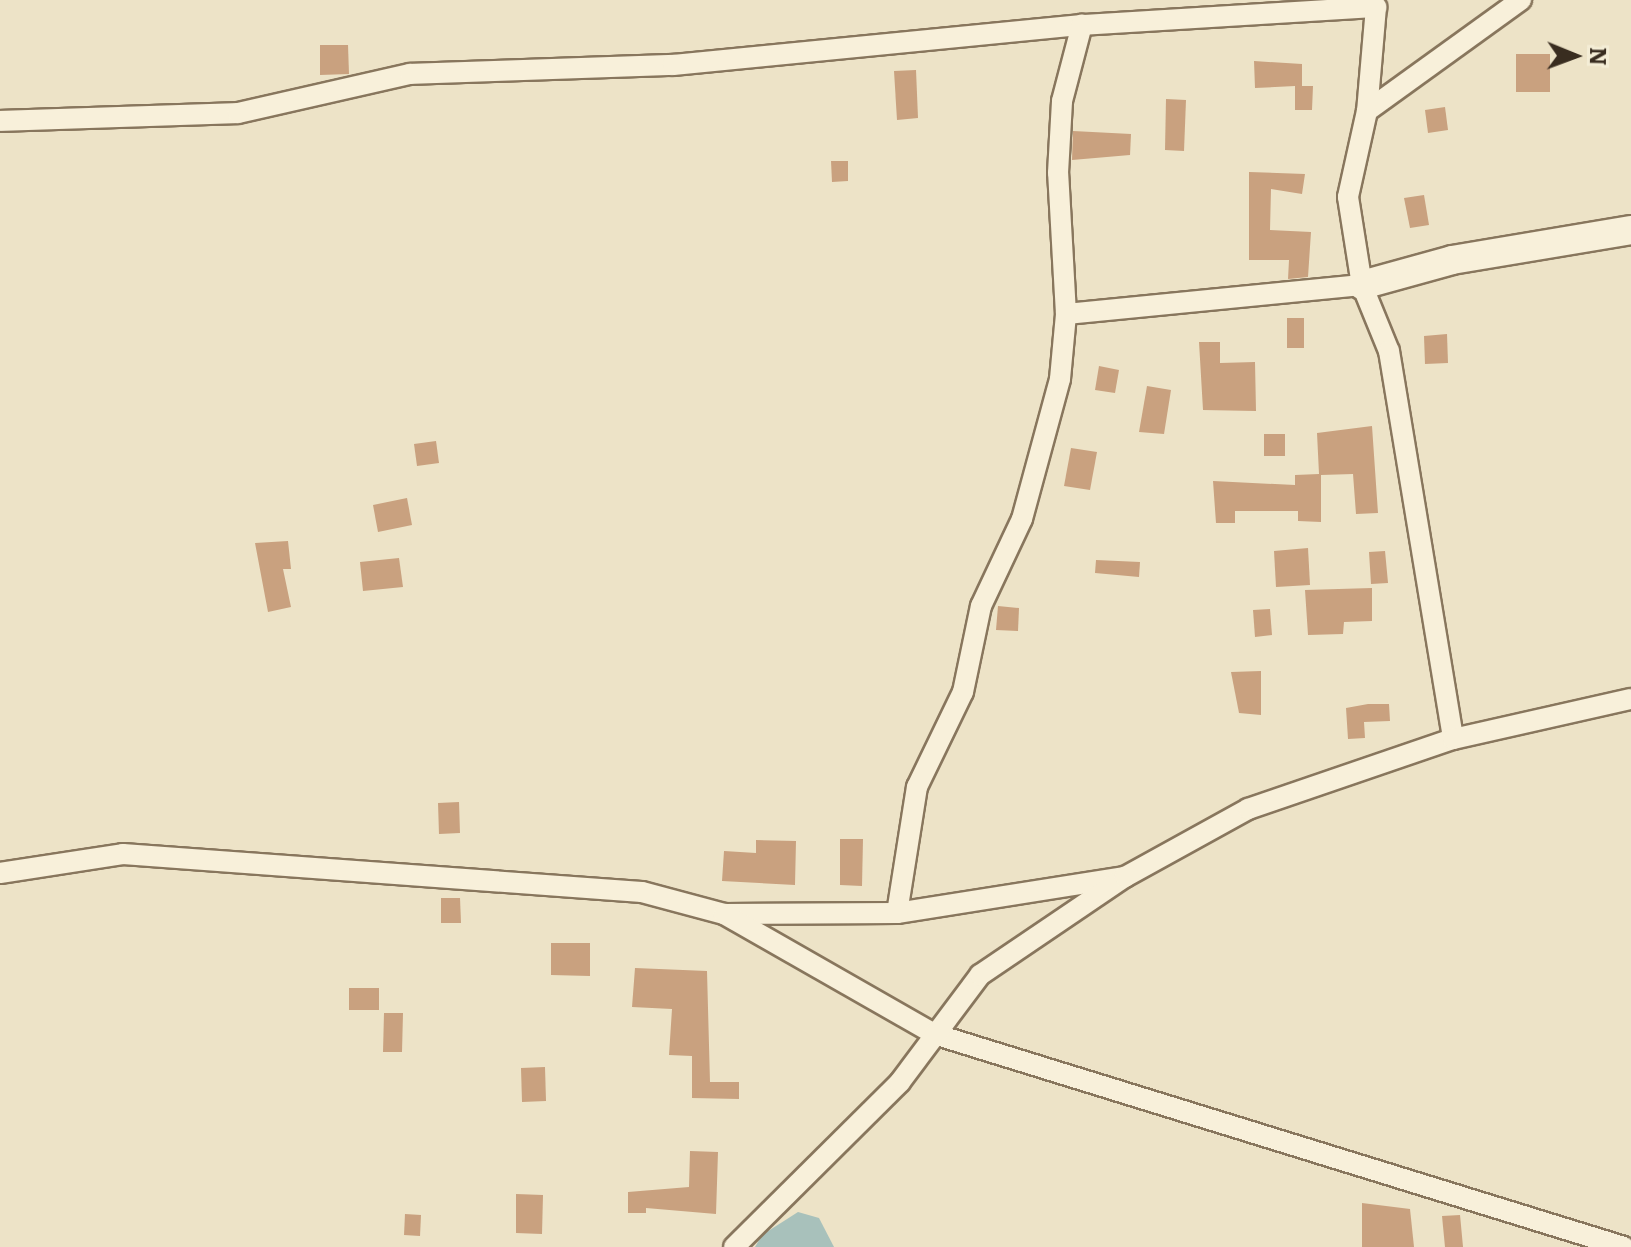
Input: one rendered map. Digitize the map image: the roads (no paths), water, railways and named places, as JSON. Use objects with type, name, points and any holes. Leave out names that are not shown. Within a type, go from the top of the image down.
[{"type":"street","points":[[1367,111],[1521,0]]},
{"type":"street","points":[[0,121],[238,113],[410,74],[673,65],[1082,25],[1376,7],[1367,111],[1348,197],[1362,285],[1389,351],[1453,739]]},
{"type":"street","points":[[897,913],[917,787],[963,692],[981,606],[1022,519],[1060,379],[1066,314],[1058,173],[1062,101],[1082,25]]},
{"type":"street","points":[[1066,314],[1362,285],[1452,260],[1631,230]]},
{"type":"street","points":[[734,1247],[900,1082],[980,975],[1125,877],[1248,809],[1453,739],[1631,699]]},
{"type":"street","points":[[0,873],[123,854],[642,892],[724,914],[934,1034],[1624,1247]]},
{"type":"street","points":[[724,914],[897,913],[1125,877]]},
{"type":"water","points":[[798,1212],[819,1218],[834,1247],[755,1247],[762,1235]]}]
